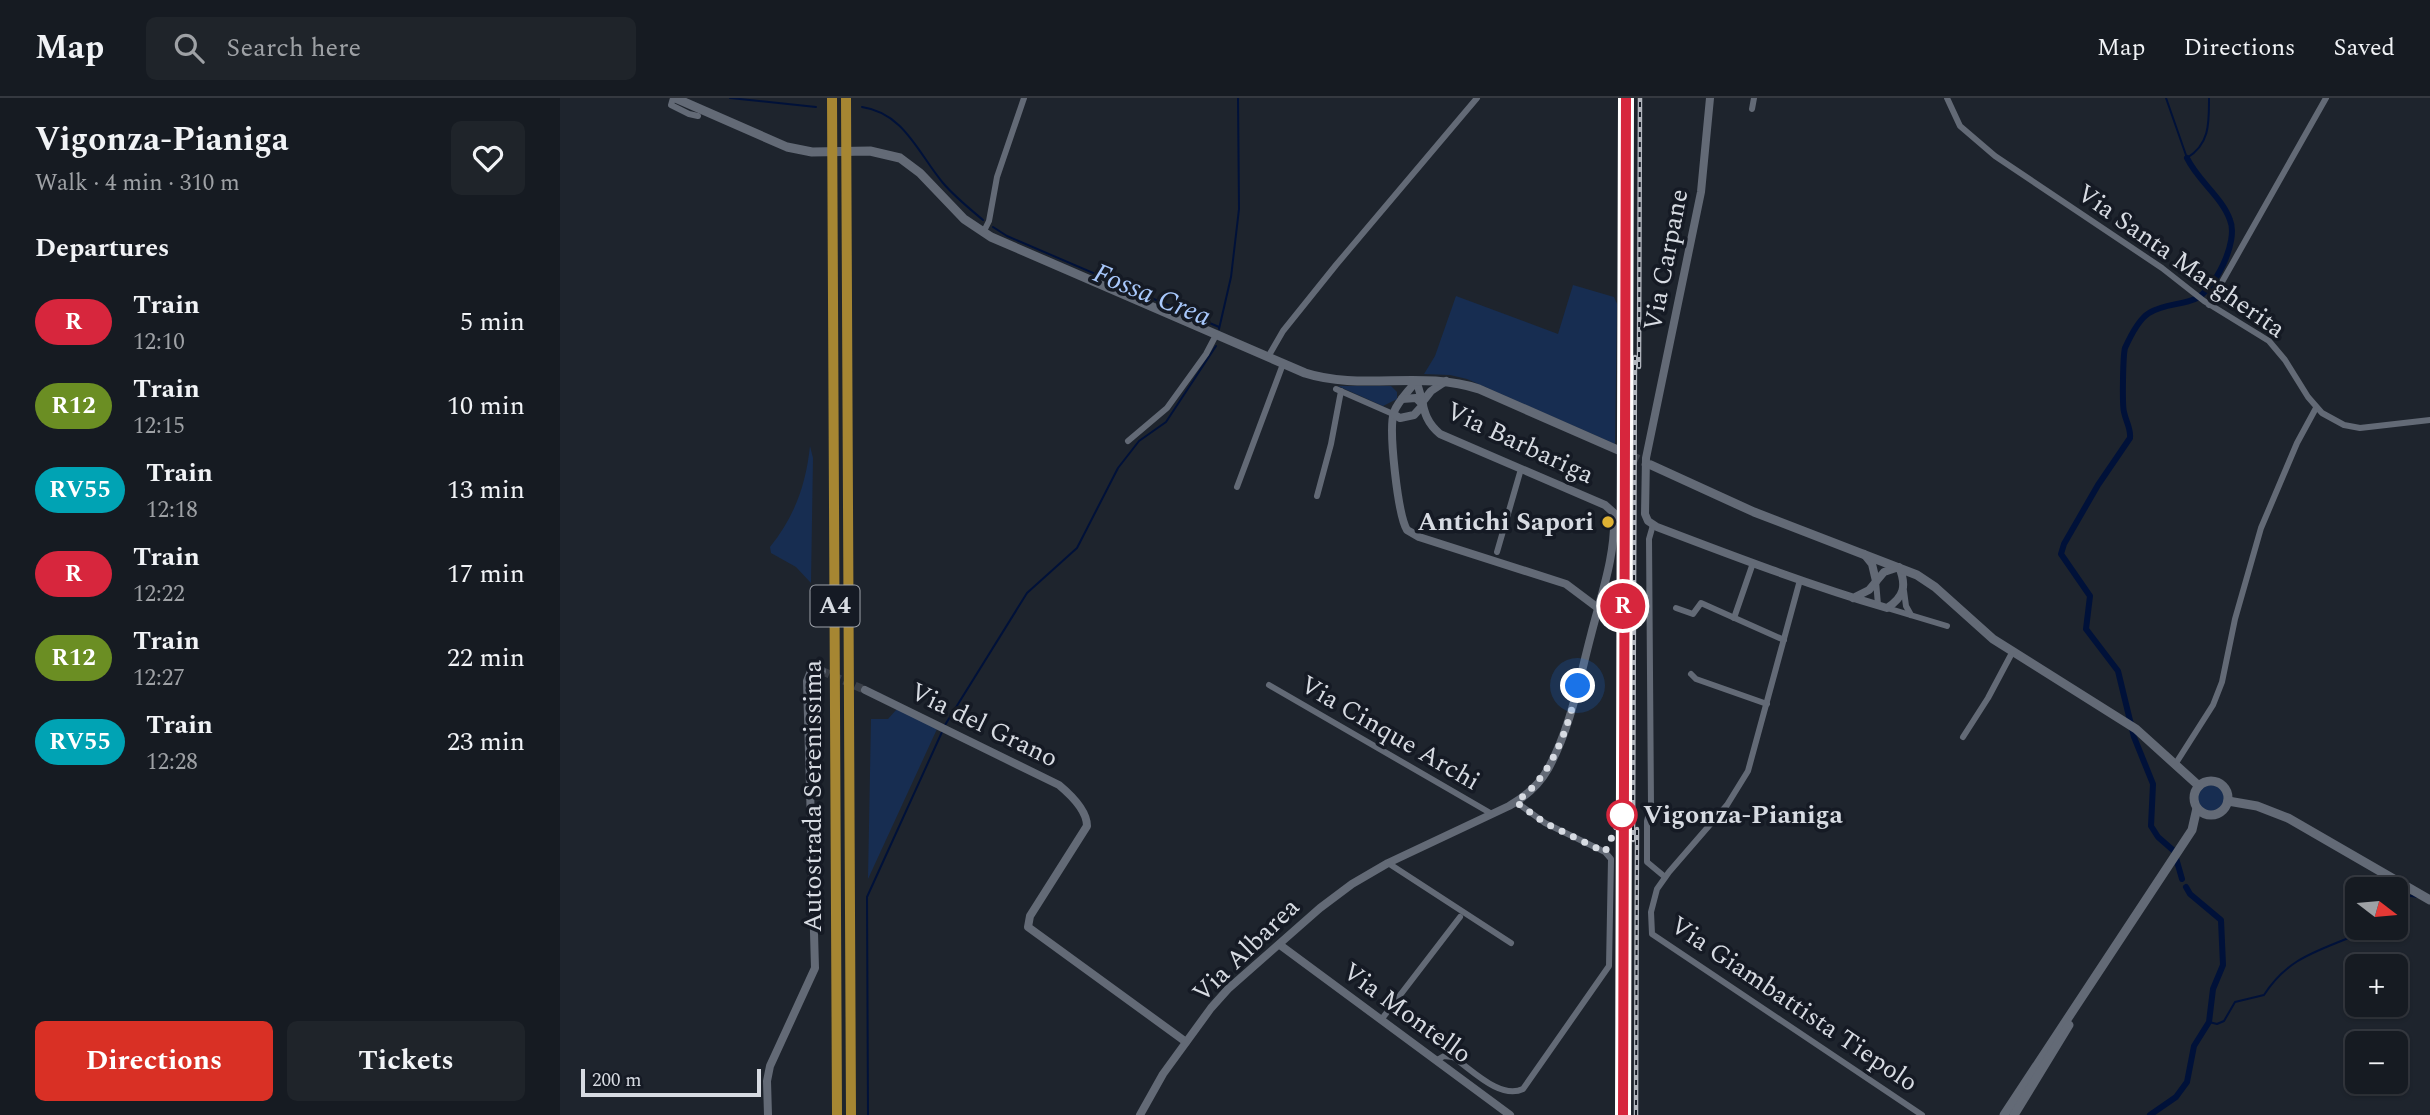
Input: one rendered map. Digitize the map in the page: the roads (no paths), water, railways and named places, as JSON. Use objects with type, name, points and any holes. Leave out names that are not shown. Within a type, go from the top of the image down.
[{"type":"highway","name":"Autostrada Serenissima","points":[[832,98],[837,1115]]},
{"type":"highway","name":"Autostrada Serenissima","points":[[846,98],[850,1115]]},
{"type":"main road","name":"Via Barbariga","points":[[674,98],[787,147],[812,152],[870,151],[892,155],[911,165],[957,213],[984,233],[1283,364],[1321,378],[1446,381],[1479,389],[1618,450]]},
{"type":"main road","points":[[1648,465],[1754,512],[1899,566],[1923,579],[1993,639],[2136,729],[2199,786]]},
{"type":"main road","points":[[2002,1115],[2192,830],[2197,808],[2194,797],[2199,786],[2208,781],[2219,783],[2226,790],[2228,801],[2222,810],[2192,830]]},
{"type":"main road","points":[[2228,801],[2257,806],[2288,818],[2426,898]]},
{"type":"main road","points":[[2197,808],[2212,815]]},
{"type":"main road","points":[[2014,1115],[2103,966]]},
{"type":"street","name":"Via Barbariga","points":[[674,98],[671,105],[698,116]]},
{"type":"street","points":[[984,233],[989,221],[997,177],[1024,98]]},
{"type":"street","points":[[1268,357],[1283,331],[1336,265],[1477,98]]},
{"type":"street","name":"Via Carpane","points":[[1665,877],[1647,862],[1651,783],[1649,539],[1653,525],[1645,514],[1648,465],[1701,192],[1710,98]]},
{"type":"street","points":[[1752,109],[1754,98]]},
{"type":"street","name":"Via Santa Margherita","points":[[1947,98],[1960,127],[1968,135],[2162,268],[2206,303],[2269,341],[2285,360],[2316,408]]},
{"type":"street","points":[[2206,303],[2326,98]]},
{"type":"street","points":[[1129,440],[1167,408],[1206,354],[1216,335]]},
{"type":"street","points":[[1237,487],[1283,364]]},
{"type":"street","points":[[1389,381],[1398,388],[1402,399]]},
{"type":"street","name":"Via Barbariga","points":[[1416,381],[1427,421],[1440,434],[1612,509]]},
{"type":"street","points":[[1416,381],[1393,414],[1392,433],[1400,503],[1407,530],[1419,537],[1566,584],[1598,608]]},
{"type":"street","name":"Via Barbariga","points":[[1393,414],[1400,418],[1410,417],[1431,391],[1446,381]]},
{"type":"street","points":[[1317,496],[1331,444],[1338,390],[1393,414]]},
{"type":"street","points":[[1402,399],[1416,398],[1423,403]]},
{"type":"street","points":[[2176,763],[2213,705],[2222,682],[2235,619],[2261,527],[2297,443],[2316,408],[2336,421],[2352,427],[2430,420]]},
{"type":"street","points":[[1497,552],[1521,469]]},
{"type":"street","name":"Via Albarea","points":[[1140,1115],[1163,1074],[1228,989],[1338,894],[1388,863],[1516,802],[1538,783],[1564,732],[1598,608],[1611,551],[1614,523],[1612,509]]},
{"type":"street","points":[[1653,525],[1800,580],[1947,626]]},
{"type":"street","points":[[1864,554],[1872,564],[1882,606]]},
{"type":"street","points":[[1734,618],[1753,563]]},
{"type":"street","points":[[1853,598],[1862,595],[1884,572],[1899,566],[1906,606],[1911,615]]},
{"type":"street","points":[[1882,606],[1900,598],[1909,580],[1923,579]]},
{"type":"street","name":"Via Giambattista Tiepolo","points":[[1800,580],[1753,758],[1727,805],[1665,877],[1653,900],[1652,934],[1922,1115]]},
{"type":"street","points":[[1676,608],[1692,614],[1700,603],[1784,640]]},
{"type":"street","points":[[1963,737],[2013,651]]},
{"type":"street","points":[[768,1115],[767,1088],[770,1066],[815,968],[807,681],[811,671],[822,671]]},
{"type":"street","points":[[1691,674],[1696,679],[1768,704]]},
{"type":"street","name":"Via Cinque Archi","points":[[1269,685],[1492,814]]},
{"type":"street","name":"Via del Grano","points":[[865,690],[1059,785],[1072,799],[1085,815],[1087,826],[1030,916],[1028,927],[1186,1042]]},
{"type":"street","points":[[1437,1060],[1444,1056],[1453,1057],[1503,1090],[1516,1092],[1523,1089],[1609,965],[1611,859],[1605,852],[1545,823],[1516,802]]},
{"type":"street","points":[[1388,863],[1511,943]]},
{"type":"street","points":[[1381,1020],[1461,917]]},
{"type":"street","name":"Via Montello","points":[[1280,945],[1510,1115]]},
{"type":"waterway","name":"Fossa Crea","points":[[730,98],[816,107]]},
{"type":"waterway","name":"Fossa Crea","points":[[1219,329],[1231,277],[1239,209],[1238,98]]},
{"type":"waterway","points":[[2166,98],[2187,158],[2200,146],[2207,132],[2209,98]]},
{"type":"waterway","name":"Fossa Crea","points":[[862,107],[889,117],[899,126],[943,183],[983,220]]},
{"type":"waterway","points":[[2182,879],[2174,851],[2158,837],[2151,826],[2153,784],[2134,737],[2118,671],[2086,629],[2090,596],[2061,554],[2098,485],[2130,438],[2123,408],[2123,380],[2125,348],[2132,334],[2149,313],[2190,301],[2203,294],[2217,276],[2228,252],[2232,229],[2230,220],[2187,158]]},
{"type":"waterway","name":"Fossa Crea","points":[[993,227],[1007,236],[1219,327]]},
{"type":"waterway","points":[[945,725],[1027,593],[1077,548],[1118,468],[1139,441],[1166,422],[1216,346]]},
{"type":"waterway","points":[[868,1115],[867,897],[942,732]]},
{"type":"waterway","points":[[2150,1115],[2176,1097],[2187,1082],[2194,1046],[2209,1022],[2213,989],[2223,965],[2221,920],[2190,894],[2186,887]]},
{"type":"waterway","points":[[2408,895],[2418,897]]},
{"type":"waterway","points":[[2209,1022],[2217,1024],[2224,1021],[2235,1002],[2264,995],[2273,982],[2294,963],[2345,939]]},
{"type":"tunnel","points":[[1618,450],[1651,465]]},
{"type":"tunnel","points":[[822,671],[865,690]]},
{"type":"railway","points":[[1623,1115],[1626,98]]},
{"type":"railway","points":[[1639,367],[1640,98]]},
{"type":"railway","points":[[1633,840],[1635,357]]},
{"type":"railway","points":[[1636,1115],[1637,829]]},
{"type":"train","name":"R","points":[[1623,1115],[1626,98]]},
{"type":"place","name":"Antichi Sapori","points":[[1608,522]]},
{"type":"place","name":"Vigonza-Pianiga","points":[[1622,815]]}]
